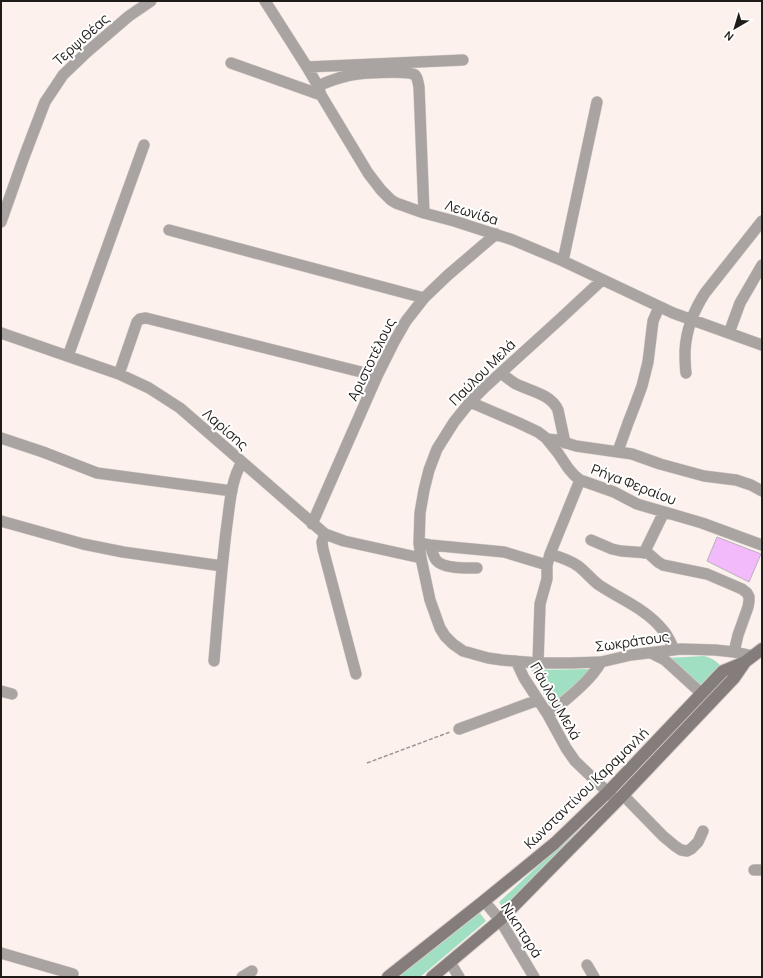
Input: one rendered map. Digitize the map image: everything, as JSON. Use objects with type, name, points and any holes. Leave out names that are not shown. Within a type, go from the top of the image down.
[{"type":"street","name":"Τερψιθέας","points":[[1,222],[45,102],[62,75],[123,22],[151,1]]},
{"type":"street","name":"Λεωνίδα","points":[[265,1],[307,67],[368,173],[391,200],[424,213],[496,234],[534,248],[659,307],[762,345]]},
{"type":"street","points":[[307,67],[463,60]]},
{"type":"street","points":[[231,63],[320,90],[331,80],[348,75],[396,72],[414,75],[417,78],[419,87],[424,213]]},
{"type":"street","points":[[563,261],[597,102]]},
{"type":"street","points":[[68,356],[144,145]]},
{"type":"street","points":[[686,373],[686,344],[694,312],[699,302],[762,221]]},
{"type":"street","points":[[169,230],[424,298]]},
{"type":"street","name":"Αριστοτέλους","points":[[312,524],[377,376],[400,330],[424,298],[448,275],[496,234]]},
{"type":"street","points":[[729,333],[740,303],[762,265]]},
{"type":"street","name":"Παύλου Μελά","points":[[421,558],[419,543],[420,513],[429,470],[437,449],[454,422],[470,402],[484,388],[602,280]]},
{"type":"street","points":[[618,451],[642,386],[649,356],[653,321],[659,307]]},
{"type":"street","points":[[119,374],[137,322],[140,319],[146,318],[377,376]]},
{"type":"street","name":"Λαρίσης","points":[[1,333],[119,374],[149,388],[180,408],[325,534],[344,541],[421,558]]},
{"type":"street","points":[[501,373],[517,384],[543,395],[556,405],[565,443]]},
{"type":"street","name":"Ρήγα Φεραίου","points":[[470,402],[538,432],[547,440],[568,468],[580,480],[614,492],[638,504],[762,545]]},
{"type":"street","points":[[1,438],[43,452],[97,473],[232,491]]},
{"type":"street","points":[[547,440],[557,440],[576,446],[632,454],[660,464],[704,476],[736,480],[751,485],[762,491]]},
{"type":"street","points":[[214,661],[222,566],[232,491],[236,473],[242,462]]},
{"type":"street","points":[[538,663],[540,604],[547,579],[547,565],[580,480]]},
{"type":"street","points":[[644,553],[664,512]]},
{"type":"street","points":[[1,522],[83,544],[123,552],[222,566]]},
{"type":"street","points":[[325,534],[322,542],[322,549],[356,674]]},
{"type":"street","points":[[591,540],[616,550],[648,553],[663,565],[707,574],[742,589],[749,597],[748,607],[738,635],[734,652]]},
{"type":"street","points":[[419,543],[504,552],[547,565]]},
{"type":"street","points":[[430,545],[436,560],[443,566],[477,568]]},
{"type":"street","points":[[550,554],[568,560],[577,565],[598,584],[649,616],[663,629],[674,650]]},
{"type":"street","name":"Πάυλου Μελά","points":[[421,558],[430,600],[444,636],[463,651],[488,658],[516,661],[524,678],[575,761],[608,792],[620,798],[675,846],[687,851],[691,849],[696,845],[703,831]]},
{"type":"street","name":"Σωκράτους","points":[[516,661],[538,663],[601,662],[631,655],[674,650],[734,652],[753,655]]},
{"type":"street","points":[[651,653],[666,661],[701,693]]},
{"type":"street","name":"Κωνσταντίνου Καραμανλή","points":[[388,977],[555,843],[608,792],[723,671],[753,655]]},
{"type":"street","name":"Κωνσταντίνου Καραμανλή","points":[[432,977],[500,920],[620,798],[734,678],[753,655]]},
{"type":"street","points":[[548,716],[596,671],[601,662]]},
{"type":"street","points":[[1,691],[12,694]]},
{"type":"street","points":[[459,729],[538,700]]},
{"type":"street","name":"Νικηταρά","points":[[484,901],[500,920],[534,977]]},
{"type":"street","points":[[1,953],[73,974]]},
{"type":"street","points":[[450,962],[459,977]]},
{"type":"street","points":[[587,965],[594,977]]},
{"type":"street","points":[[242,977],[252,971]]},
{"type":"path","points":[[367,763],[459,729]]},
{"type":"green space","points":[[704,656],[712,659],[720,665],[700,686],[667,658]]},
{"type":"green space","points":[[590,669],[591,672],[551,707],[532,673],[532,670]]},
{"type":"green space","points":[[609,800],[611,802],[504,909],[499,902]]},
{"type":"green space","points":[[479,912],[486,921],[420,977],[398,977]]},
{"type":"building","points":[[717,537],[761,554],[749,582],[707,561]]}]
